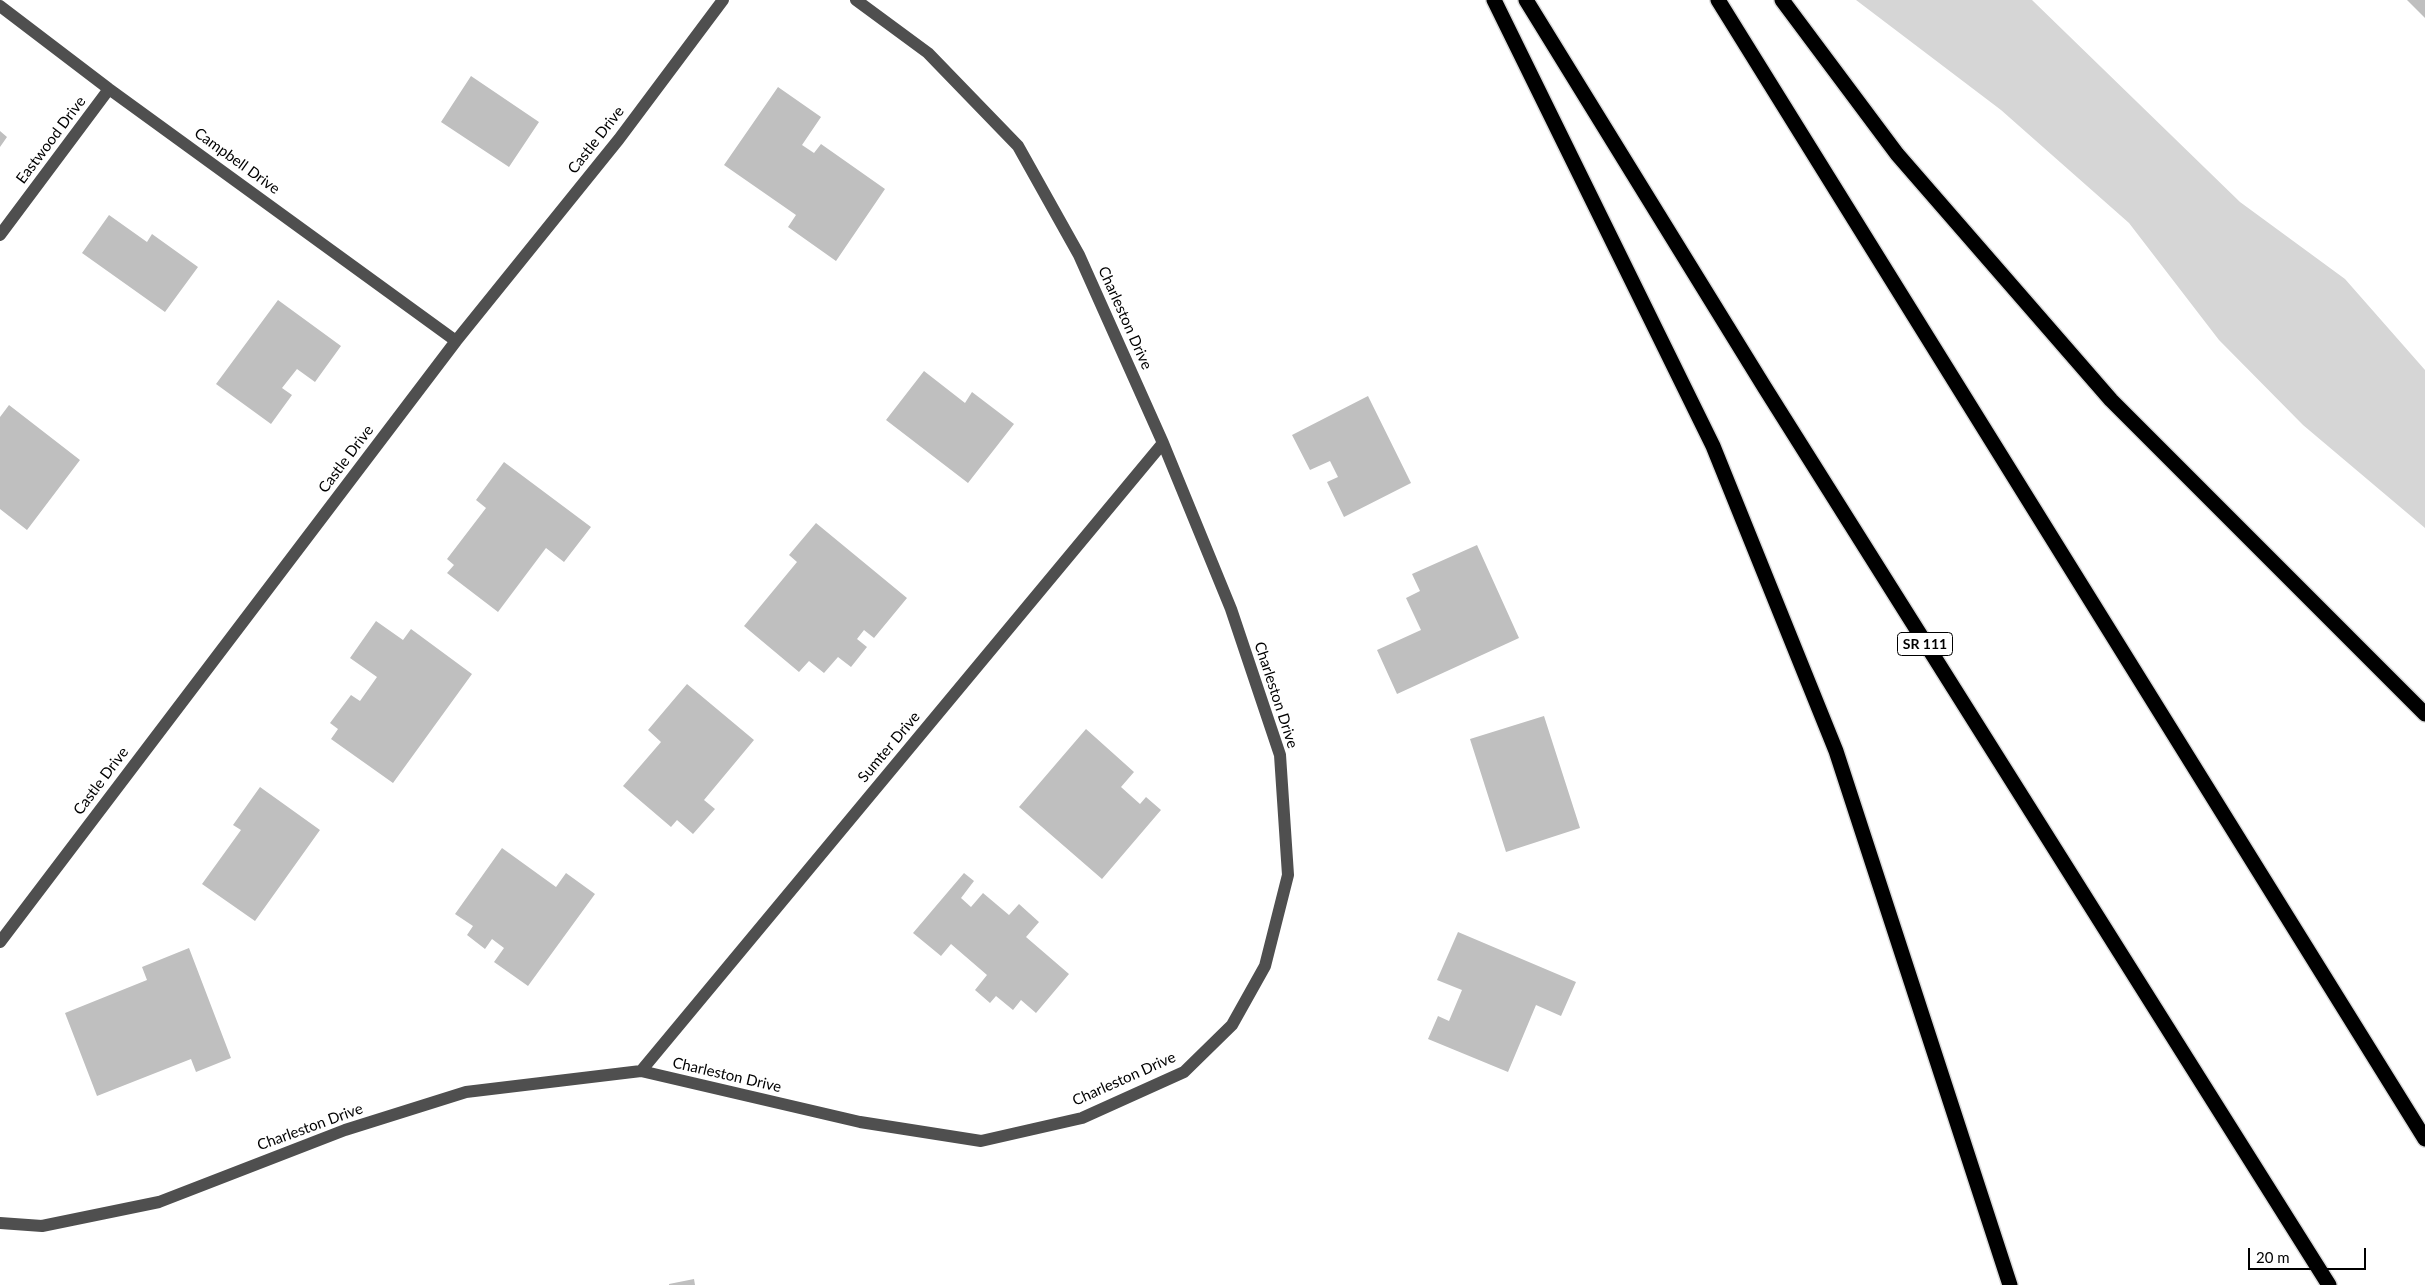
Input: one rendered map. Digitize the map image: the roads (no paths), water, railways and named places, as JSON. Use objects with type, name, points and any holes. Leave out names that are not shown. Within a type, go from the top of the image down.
[{"type":"highway","points":[[1494,0],[1713,446],[1825,723],[1836,751],[2010,1285]]},
{"type":"highway","name":"SR 111","points":[[1526,0],[1770,396],[2328,1285]]},
{"type":"highway","points":[[1718,0],[2425,1139]]},
{"type":"highway","points":[[1782,0],[1897,154],[2111,400],[2425,714]]},
{"type":"street","name":"Castle Drive","points":[[0,942],[456,341],[619,139],[723,0]]},
{"type":"street","name":"Charleston Drive","points":[[0,1223],[42,1226],[159,1202],[345,1130],[466,1092],[641,1071],[860,1122],[981,1140],[1082,1118],[1184,1072],[1232,1025],[1265,966],[1288,875],[1280,755],[1231,609],[1163,443],[1080,255],[1018,146],[928,53],[856,0]]},
{"type":"street","name":"Campbell Drive","points":[[0,6],[109,88],[456,341]]},
{"type":"street","name":"Eastwood Drive","points":[[0,235],[109,88]]},
{"type":"street","name":"Sumter Drive","points":[[641,1071],[1163,443]]}]
